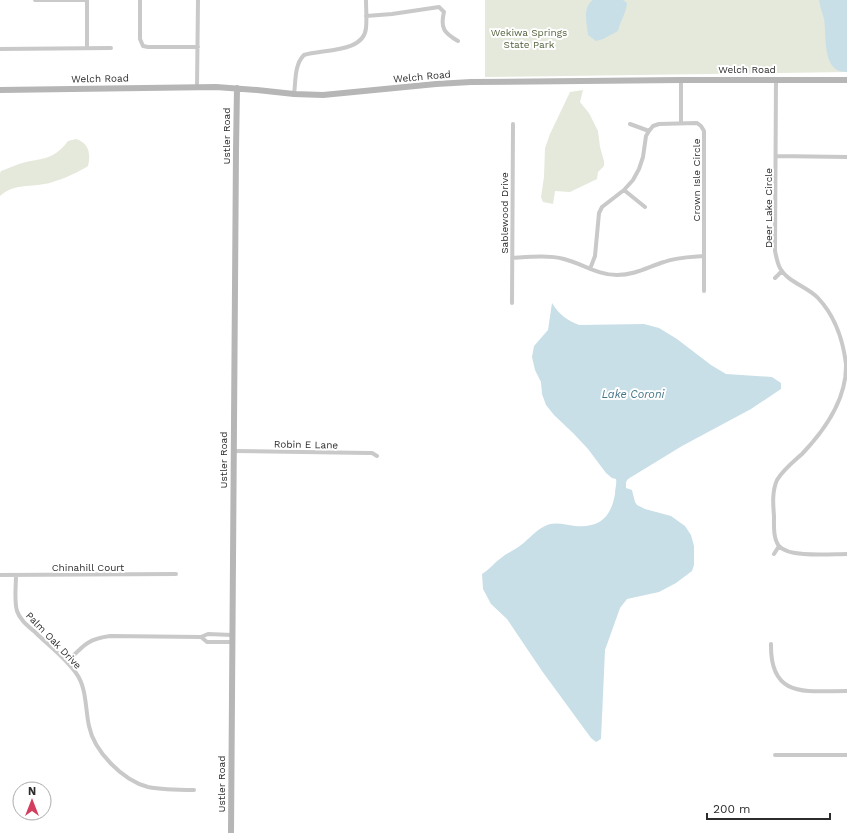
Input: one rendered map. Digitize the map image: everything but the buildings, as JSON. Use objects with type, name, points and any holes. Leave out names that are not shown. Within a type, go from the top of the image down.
[{"type":"main road","name":"Welch Road","points":[[0,90],[197,87],[237,88],[294,94],[323,95],[428,84],[457,83],[776,79],[847,80]]},
{"type":"main road","name":"Ustler Road","points":[[231,833],[237,88]]},
{"type":"street","points":[[35,0],[87,0],[87,48]]},
{"type":"street","points":[[140,0],[140,39],[143,46],[198,47]]},
{"type":"street","points":[[197,87],[198,0]]},
{"type":"street","points":[[294,94],[297,66],[303,56],[350,46],[356,44],[363,38],[365,33],[366,0]]},
{"type":"street","points":[[366,16],[439,7],[444,12],[442,22],[444,30],[449,36],[458,41]]},
{"type":"street","points":[[0,49],[111,48]]},
{"type":"street","name":"Deer Lake Circle","points":[[776,79],[775,251],[779,266],[785,276],[817,297],[830,312],[839,331],[846,365],[845,381],[841,398],[830,421],[816,439],[782,472],[774,489],[773,502],[775,537],[779,546]]},
{"type":"street","points":[[681,123],[682,80]]},
{"type":"street","name":"Crown Isle Circle","points":[[649,131],[653,126],[659,124],[696,123],[701,126],[704,132],[704,290]]},
{"type":"street","name":"Sablewood Drive","points":[[512,303],[513,124]]},
{"type":"street","points":[[590,269],[595,256],[598,220],[602,206],[624,190],[632,180],[639,169],[645,150],[646,136],[649,131],[630,124]]},
{"type":"street","name":"Deer Lake Circle","points":[[776,156],[847,157]]},
{"type":"street","points":[[624,190],[645,206]]},
{"type":"street","points":[[512,258],[553,257],[564,259],[611,275],[628,274],[651,268],[664,262],[689,257],[704,256]]},
{"type":"street","points":[[775,278],[782,271]]},
{"type":"street","name":"Robin E Lane","points":[[233,451],[369,452],[377,456]]},
{"type":"street","points":[[774,554],[779,546],[787,551],[797,554],[847,554]]},
{"type":"street","name":"Chinahill Court","points":[[0,575],[176,574]]},
{"type":"street","name":"Palm Oak Drive","points":[[16,575],[16,605],[20,618],[67,662],[77,674],[86,697],[89,728],[109,762],[135,782],[148,787],[194,790]]},
{"type":"street","points":[[67,662],[89,641],[97,638],[110,636],[201,637],[208,634],[232,635]]},
{"type":"street","points":[[216,635],[216,642]]},
{"type":"street","points":[[201,637],[208,642],[232,642]]},
{"type":"street","points":[[771,644],[771,663],[774,671],[785,684],[794,689],[803,691],[847,691]]},
{"type":"street","points":[[775,755],[847,755]]},
{"type":"green space","name":"Wekiwa Springs State Park","points":[[485,0],[847,0],[847,72],[485,77]]},
{"type":"green space","points":[[583,90],[580,102],[589,113],[598,131],[604,166],[598,172],[597,179],[570,192],[555,191],[553,204],[543,202],[541,197],[544,177],[545,148],[550,134],[570,92]]},
{"type":"green space","points":[[76,139],[84,143],[88,150],[88,166],[54,182],[10,189],[0,196],[1,171],[19,164],[52,156],[68,141]]},
{"type":"water","points":[[593,0],[623,0],[627,3],[618,31],[596,41],[588,35],[586,21],[587,7]]},
{"type":"water","points":[[819,0],[847,0],[847,72],[839,71],[829,60],[824,19]]},
{"type":"water","name":"Lake Coroni","points":[[552,303],[563,316],[579,325],[644,324],[659,328],[726,374],[772,377],[781,383],[781,389],[751,409],[682,446],[628,479],[626,482],[626,488],[632,490],[637,505],[645,509],[671,516],[685,526],[691,535],[694,546],[694,565],[692,571],[676,583],[659,592],[627,599],[620,608],[605,650],[601,739],[596,742],[591,738],[542,671],[507,619],[491,604],[483,589],[482,574],[503,556],[521,545],[539,530],[552,524],[584,526],[598,523],[611,509],[615,494],[616,479],[612,478],[606,473],[588,449],[554,415],[546,405],[542,394],[541,382],[535,370],[532,357],[534,346],[548,330]]}]
